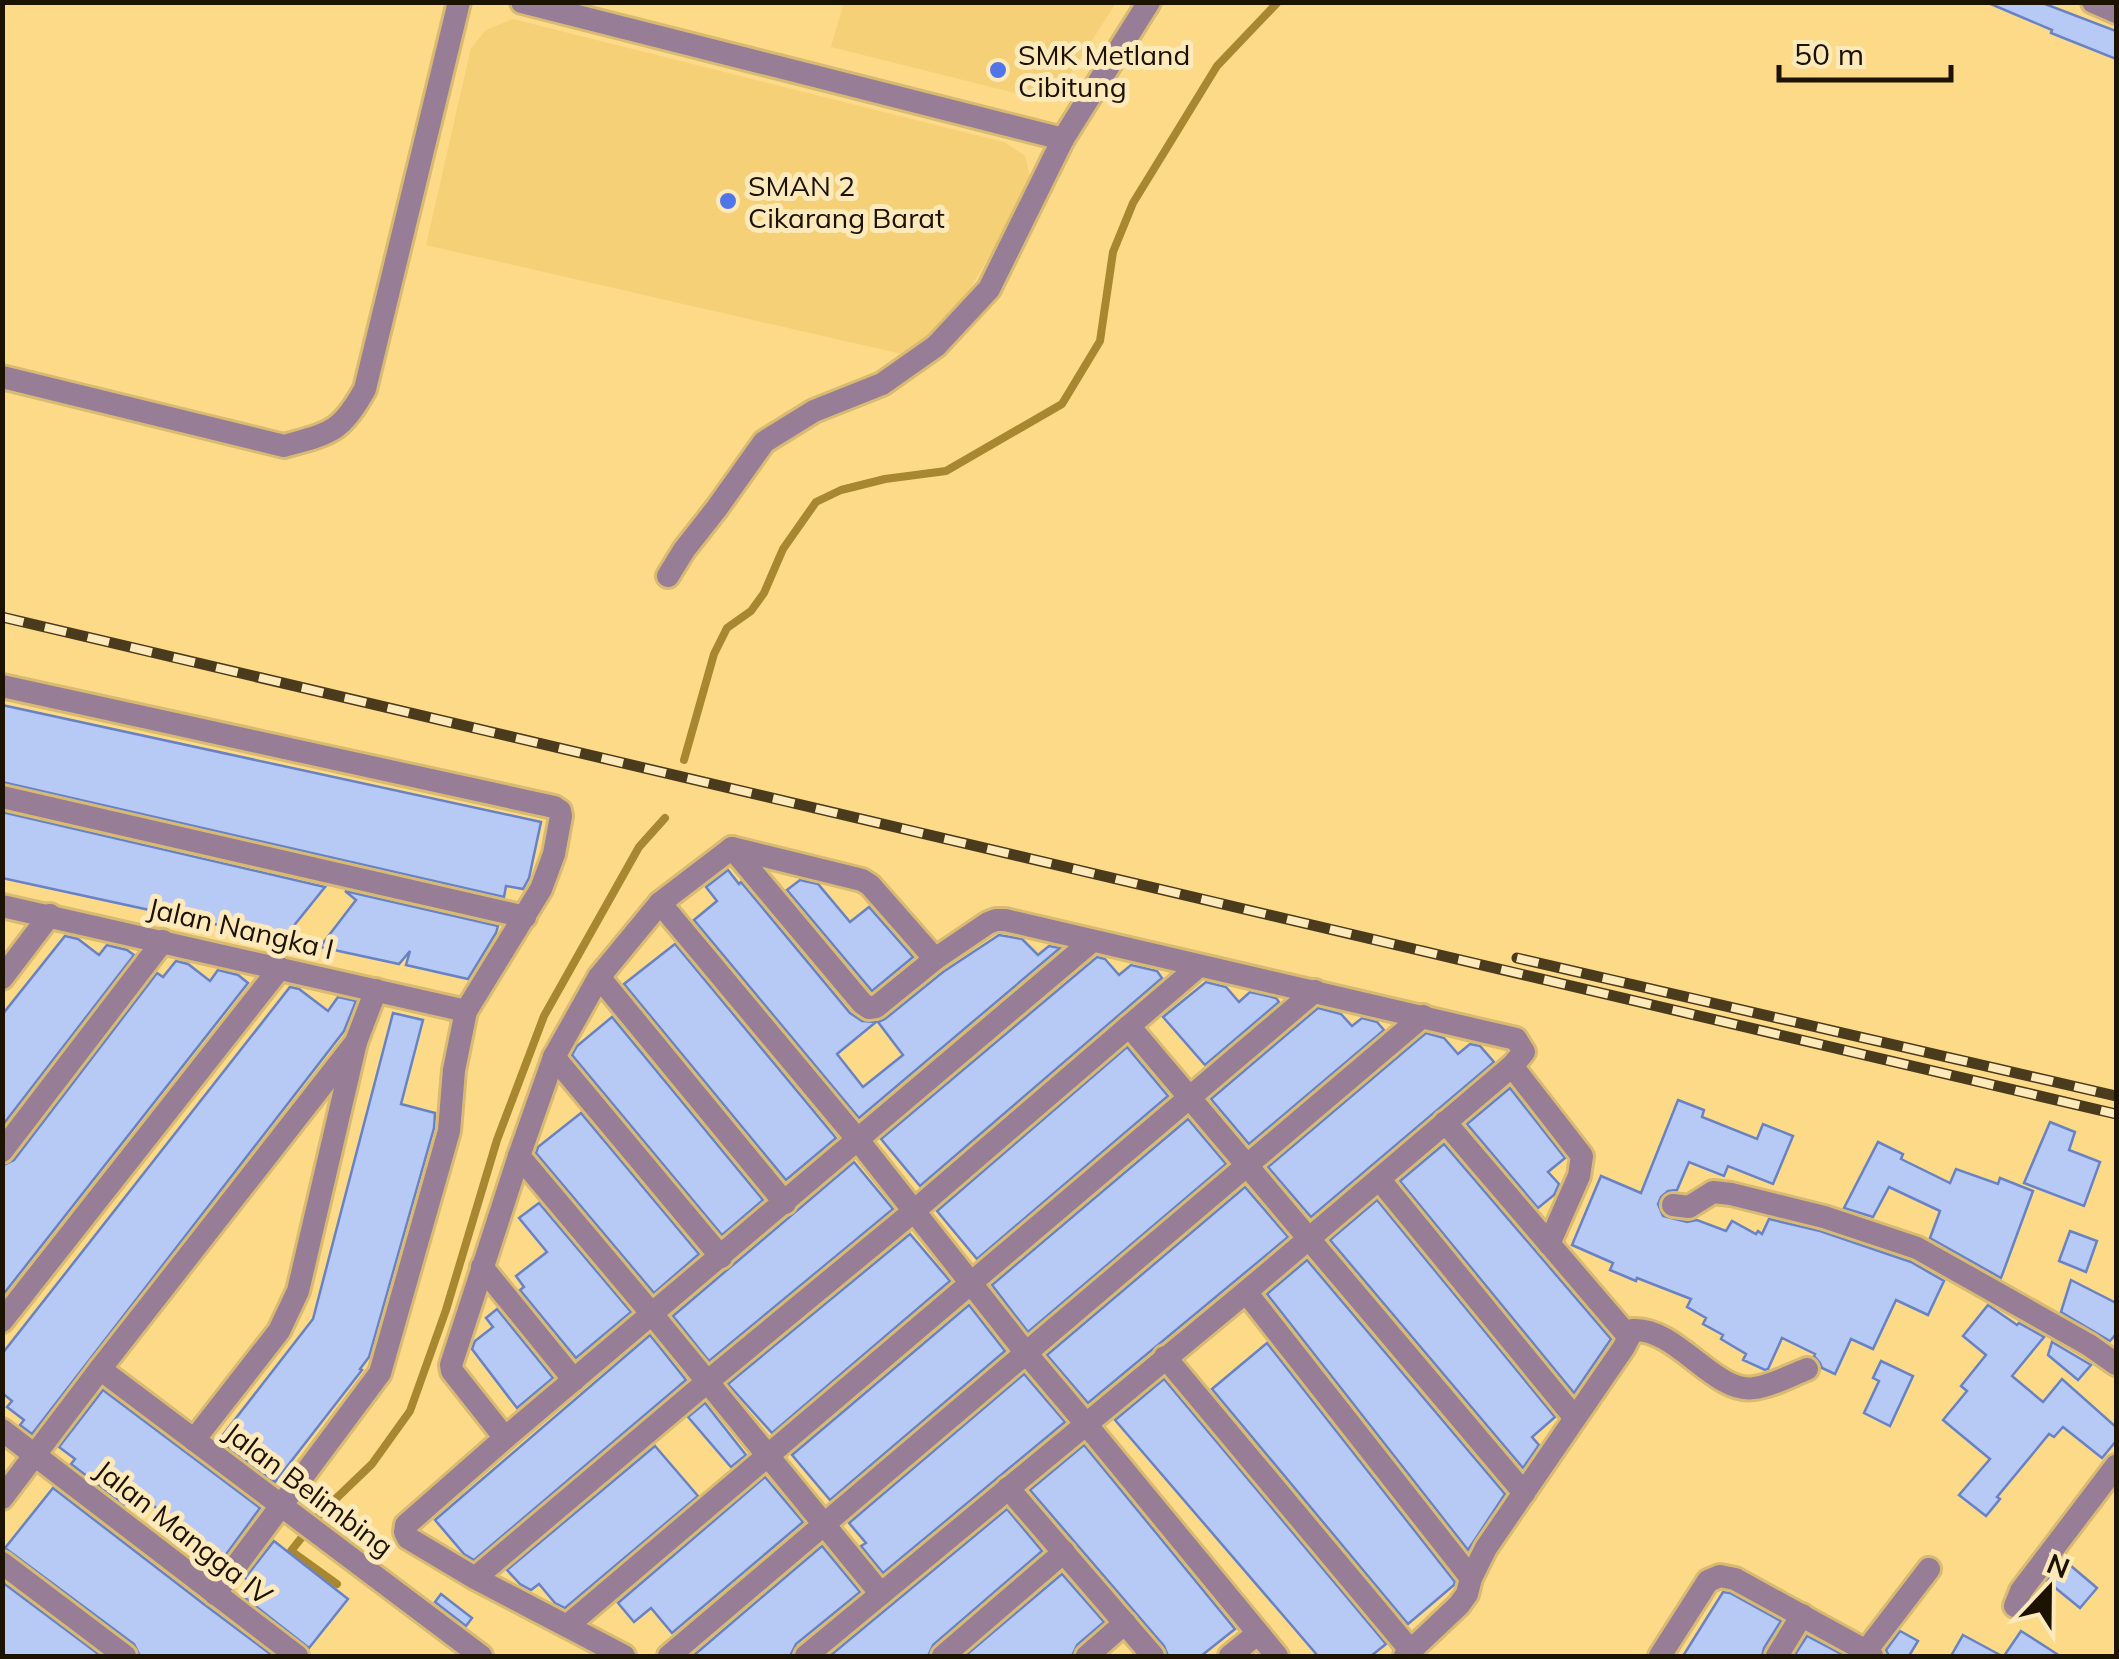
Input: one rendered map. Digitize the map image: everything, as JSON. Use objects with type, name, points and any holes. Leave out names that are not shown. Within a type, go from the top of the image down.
[{"type":"street","points":[[2,378],[284,446],[325,435],[350,417],[366,390],[459,2]]},
{"type":"street","points":[[522,2],[1062,139]]},
{"type":"street","points":[[668,576],[764,442],[814,411],[882,384],[936,346],[989,289],[1062,139],[1148,2]]},
{"type":"street","points":[[2094,2],[2116,12]]},
{"type":"street","points":[[2,686],[558,808],[561,816],[554,854],[541,889],[466,1011],[454,1070],[448,1131],[382,1368],[216,1594]]},
{"type":"street","points":[[2,797],[525,917]]},
{"type":"street","points":[[505,1438],[450,1368],[554,1058],[600,977],[660,903],[732,848]]},
{"type":"street","points":[[732,848],[862,880],[936,959]]},
{"type":"street","points":[[732,848],[868,1008],[876,1007],[936,959],[996,920],[1516,1039],[1524,1052],[1246,1292],[880,1594],[812,1655]]},
{"type":"street","points":[[660,903],[858,1140],[1026,1353],[1276,1656]]},
{"type":"street","name":"Jalan Nangka I","points":[[2,906],[466,1011]]},
{"type":"street","points":[[2,978],[50,915]]},
{"type":"street","points":[[2,1150],[163,941]]},
{"type":"street","points":[[624,1656],[476,1578],[408,1538],[406,1528],[505,1438],[1092,941]]},
{"type":"street","points":[[476,1578],[1199,966]]},
{"type":"street","points":[[2,1321],[280,968]]},
{"type":"street","points":[[600,977],[785,1203]]},
{"type":"street","points":[[194,1440],[280,1331],[298,1291],[356,1042],[376,990]]},
{"type":"street","points":[[567,1626],[1314,992]]},
{"type":"street","points":[[669,1656],[1423,1016]]},
{"type":"street","points":[[1129,1026],[1524,1493]]},
{"type":"street","points":[[2,1498],[356,1042]]},
{"type":"street","points":[[554,1058],[720,1257]]},
{"type":"street","points":[[1512,1066],[1582,1156],[1578,1176],[1549,1244]]},
{"type":"street","points":[[1445,1122],[1629,1337]]},
{"type":"street","points":[[519,1156],[880,1594]]},
{"type":"street","points":[[1379,1178],[1575,1418]]},
{"type":"street","points":[[1673,1205],[1689,1207],[1713,1192],[1731,1194],[1824,1217],[1917,1248],[2116,1364]]},
{"type":"street","points":[[482,1267],[574,1380]]},
{"type":"street","points":[[1246,1292],[1471,1578]]},
{"type":"street","points":[[1165,1357],[1408,1654],[1460,1606],[1486,1548],[1633,1330],[1664,1338],[1714,1374],[1751,1389],[1807,1369]]},
{"type":"street","name":"Jalan Belimbing","points":[[100,1369],[471,1654]]},
{"type":"street","name":"Jalan Mangga IV","points":[[2,1430],[297,1656]]},
{"type":"street","points":[[2015,1606],[2021,1592],[2116,1466]]},
{"type":"street","points":[[1008,1488],[1154,1656]]},
{"type":"street","points":[[943,1656],[1064,1552]]},
{"type":"street","points":[[2,1563],[125,1656]]},
{"type":"street","points":[[1660,1656],[1708,1581],[1720,1576],[1735,1579],[1869,1654],[1929,1570]]},
{"type":"street","points":[[1778,1656],[1802,1615]]},
{"type":"street","points":[[1087,1656],[1125,1624]]},
{"type":"street","points":[[1230,1656],[1257,1634]]},
{"type":"shaded area","name":"SMK Metland Cibitung","points":[[844,2],[1116,3],[1057,94],[1039,99],[831,47]]},
{"type":"shaded area","name":"SMAN 2 Cikarang Barat","points":[[513,19],[1004,142],[1025,156],[1030,176],[1008,225],[968,292],[917,347],[902,354],[426,245],[471,48],[486,30]]},
{"type":"building","points":[[1986,2],[2040,2],[2116,31],[2116,59],[2051,33],[2052,30]]},
{"type":"building","points":[[2,705],[541,822],[529,878],[523,889],[506,886],[504,897],[2,782]]},
{"type":"building","points":[[2,812],[325,887],[283,939],[2,878]]},
{"type":"building","points":[[728,870],[850,1013],[862,1021],[876,1022],[837,1054],[863,1087],[903,1055],[878,1022],[943,972],[999,935],[1022,939],[1038,955],[1049,946],[1060,948],[859,1118],[694,920],[717,901],[706,887]]},
{"type":"building","points":[[800,880],[818,884],[850,922],[869,907],[913,957],[872,991],[787,890]]},
{"type":"building","points":[[345,891],[498,926],[468,979],[406,965],[410,951],[399,964],[320,947],[356,900]]},
{"type":"building","points":[[65,936],[78,939],[99,955],[107,945],[134,955],[2,1126],[2,1015]]},
{"type":"building","points":[[675,944],[836,1138],[786,1180],[624,984]]},
{"type":"building","points":[[1097,957],[1105,959],[1119,975],[1131,965],[1157,971],[1162,978],[920,1186],[881,1139]]},
{"type":"building","points":[[176,961],[188,964],[210,981],[218,970],[238,975],[248,983],[2,1296],[2,1166],[14,1160],[157,973],[163,977]]},
{"type":"building","points":[[1206,982],[1226,987],[1239,1002],[1250,992],[1279,1002],[1205,1065],[1163,1017]]},
{"type":"building","points":[[290,987],[299,989],[328,1011],[338,997],[356,1001],[344,1031],[32,1434],[20,1425],[24,1420],[7,1407],[12,1401],[2,1393],[2,1354]]},
{"type":"building","points":[[1318,1008],[1341,1014],[1352,1026],[1362,1018],[1377,1022],[1384,1030],[1249,1144],[1211,1099]]},
{"type":"building","points":[[393,1013],[423,1020],[401,1104],[435,1113],[434,1128],[369,1357],[275,1482],[219,1440],[313,1319]]},
{"type":"building","points":[[612,1017],[763,1200],[722,1235],[572,1055],[577,1046]]},
{"type":"building","points":[[1426,1033],[1444,1038],[1458,1054],[1470,1044],[1480,1046],[1494,1062],[1311,1217],[1268,1167]]},
{"type":"building","points":[[1127,1047],[1168,1096],[977,1259],[937,1211]]},
{"type":"building","points":[[1510,1088],[1565,1158],[1548,1172],[1559,1184],[1554,1195],[1538,1208],[1467,1124]]},
{"type":"building","points":[[1678,1100],[1704,1110],[1702,1117],[1757,1139],[1763,1124],[1793,1136],[1773,1184],[1728,1166],[1724,1176],[1689,1162],[1677,1190],[1661,1197],[1658,1204],[1663,1216],[1687,1222],[1697,1220],[1726,1231],[1732,1221],[1756,1234],[1762,1234],[1769,1219],[1820,1231],[1911,1262],[1944,1281],[1928,1315],[1896,1300],[1873,1349],[1851,1339],[1835,1374],[1822,1368],[1815,1354],[1782,1338],[1765,1370],[1743,1360],[1746,1354],[1703,1324],[1706,1318],[1687,1307],[1691,1299],[1610,1270],[1613,1263],[1572,1245],[1601,1176],[1641,1193]]},
{"type":"building","points":[[581,1113],[699,1254],[654,1293],[536,1153],[538,1147]]},
{"type":"building","points":[[1188,1119],[1226,1164],[1028,1332],[992,1285]]},
{"type":"building","points":[[2050,1122],[2075,1132],[2069,1150],[2100,1162],[2084,1206],[2024,1183]]},
{"type":"building","points":[[1878,1142],[1903,1154],[1901,1159],[1950,1183],[1956,1169],[1998,1184],[2000,1178],[2033,1191],[2001,1278],[1930,1238],[1940,1211],[1889,1187],[1873,1217],[1844,1208]]},
{"type":"building","points":[[1444,1144],[1611,1339],[1574,1393],[1400,1181]]},
{"type":"building","points":[[854,1162],[893,1209],[709,1361],[673,1316]]},
{"type":"building","points":[[1245,1187],[1288,1237],[1088,1403],[1047,1355]]},
{"type":"building","points":[[1377,1200],[1555,1417],[1532,1437],[1539,1445],[1523,1468],[1330,1240]]},
{"type":"building","points":[[539,1203],[631,1312],[576,1358],[520,1290],[524,1287],[516,1276],[547,1252],[519,1218]]},
{"type":"building","points":[[2070,1231],[2097,1241],[2086,1272],[2059,1261]]},
{"type":"building","points":[[910,1234],[950,1281],[772,1433],[728,1384]]},
{"type":"building","points":[[1307,1260],[1505,1494],[1468,1550],[1267,1294]]},
{"type":"building","points":[[2071,1280],[2116,1303],[2116,1334],[2110,1341],[2061,1312]]},
{"type":"building","points":[[969,1305],[1005,1351],[830,1500],[792,1455]]},
{"type":"building","points":[[1988,1305],[2044,1337],[2012,1376],[2043,1402],[2062,1379],[2116,1427],[2116,1441],[2102,1458],[2063,1427],[2054,1437],[2049,1434],[1986,1516],[1959,1495],[1990,1459],[1943,1420],[1967,1391],[1961,1386],[1986,1355],[1963,1336]]},
{"type":"building","points":[[497,1309],[553,1378],[517,1408],[472,1349],[475,1341],[493,1327],[486,1318]]},
{"type":"building","points":[[650,1335],[686,1380],[474,1560],[464,1554],[435,1520]]},
{"type":"building","points":[[2052,1342],[2091,1365],[2078,1380],[2048,1355]]},
{"type":"building","points":[[1267,1343],[1455,1582],[1408,1624],[1212,1389]]},
{"type":"building","points":[[1881,1361],[1913,1376],[1890,1426],[1864,1413],[1879,1381],[1873,1378]]},
{"type":"building","points":[[1024,1374],[1065,1422],[883,1573],[861,1546],[866,1543],[849,1523]]},
{"type":"building","points":[[1164,1379],[1386,1644],[1371,1656],[1318,1656],[1115,1420]]},
{"type":"building","points":[[103,1390],[260,1508],[222,1560],[136,1492],[125,1505],[71,1464],[75,1459],[59,1447]]},
{"type":"building","points":[[705,1403],[746,1455],[731,1467],[688,1417]]},
{"type":"building","points":[[1084,1445],[1235,1629],[1201,1656],[1168,1656],[1164,1646],[1030,1490]]},
{"type":"building","points":[[655,1446],[698,1496],[565,1608],[555,1603],[539,1584],[531,1590],[507,1570]]},
{"type":"building","points":[[765,1477],[803,1522],[672,1633],[651,1608],[634,1622],[618,1603]]},
{"type":"building","points":[[53,1488],[273,1656],[140,1656],[134,1644],[5,1548]]},
{"type":"building","points":[[1007,1509],[1042,1551],[933,1645],[928,1656],[831,1655]]},
{"type":"building","points":[[274,1541],[348,1599],[309,1648],[240,1594],[250,1582],[245,1578]]},
{"type":"building","points":[[822,1546],[860,1592],[796,1644],[790,1656],[693,1656]]},
{"type":"building","points":[[2064,1560],[2097,1588],[2080,1608],[2047,1581]]},
{"type":"building","points":[[1062,1574],[1104,1622],[1077,1645],[1072,1656],[965,1656]]},
{"type":"building","points":[[2,1582],[101,1656],[2,1656]]},
{"type":"building","points":[[1723,1592],[1781,1621],[1762,1656],[1683,1656]]},
{"type":"building","points":[[441,1594],[472,1618],[466,1626],[435,1602]]},
{"type":"building","points":[[1900,1631],[1918,1641],[1909,1656],[1889,1656],[1886,1650]]},
{"type":"building","points":[[2021,1631],[2060,1656],[2004,1656]]},
{"type":"building","points":[[1963,1635],[2002,1656],[1951,1656]]},
{"type":"building","points":[[1807,1636],[1845,1656],[1794,1656]]},
{"type":"waterway","points":[[684,760],[714,654],[727,628],[751,611],[764,593],[783,549],[816,502],[841,490],[885,479],[946,471],[1062,404],[1100,341],[1113,252],[1133,203],[1217,66],[1278,2]]},
{"type":"waterway","points":[[337,1584],[291,1551],[321,1513],[372,1464],[410,1411],[446,1310],[497,1140],[544,1016],[639,847],[665,818]]},
{"type":"railway","points":[[2,617],[2116,1114]]},
{"type":"railway","points":[[1517,958],[2116,1096]]},
{"type":"place","name":"SMK Metland Cibitung","points":[[998,70]]},
{"type":"place","name":"SMAN 2 Cikarang Barat","points":[[728,201]]}]
